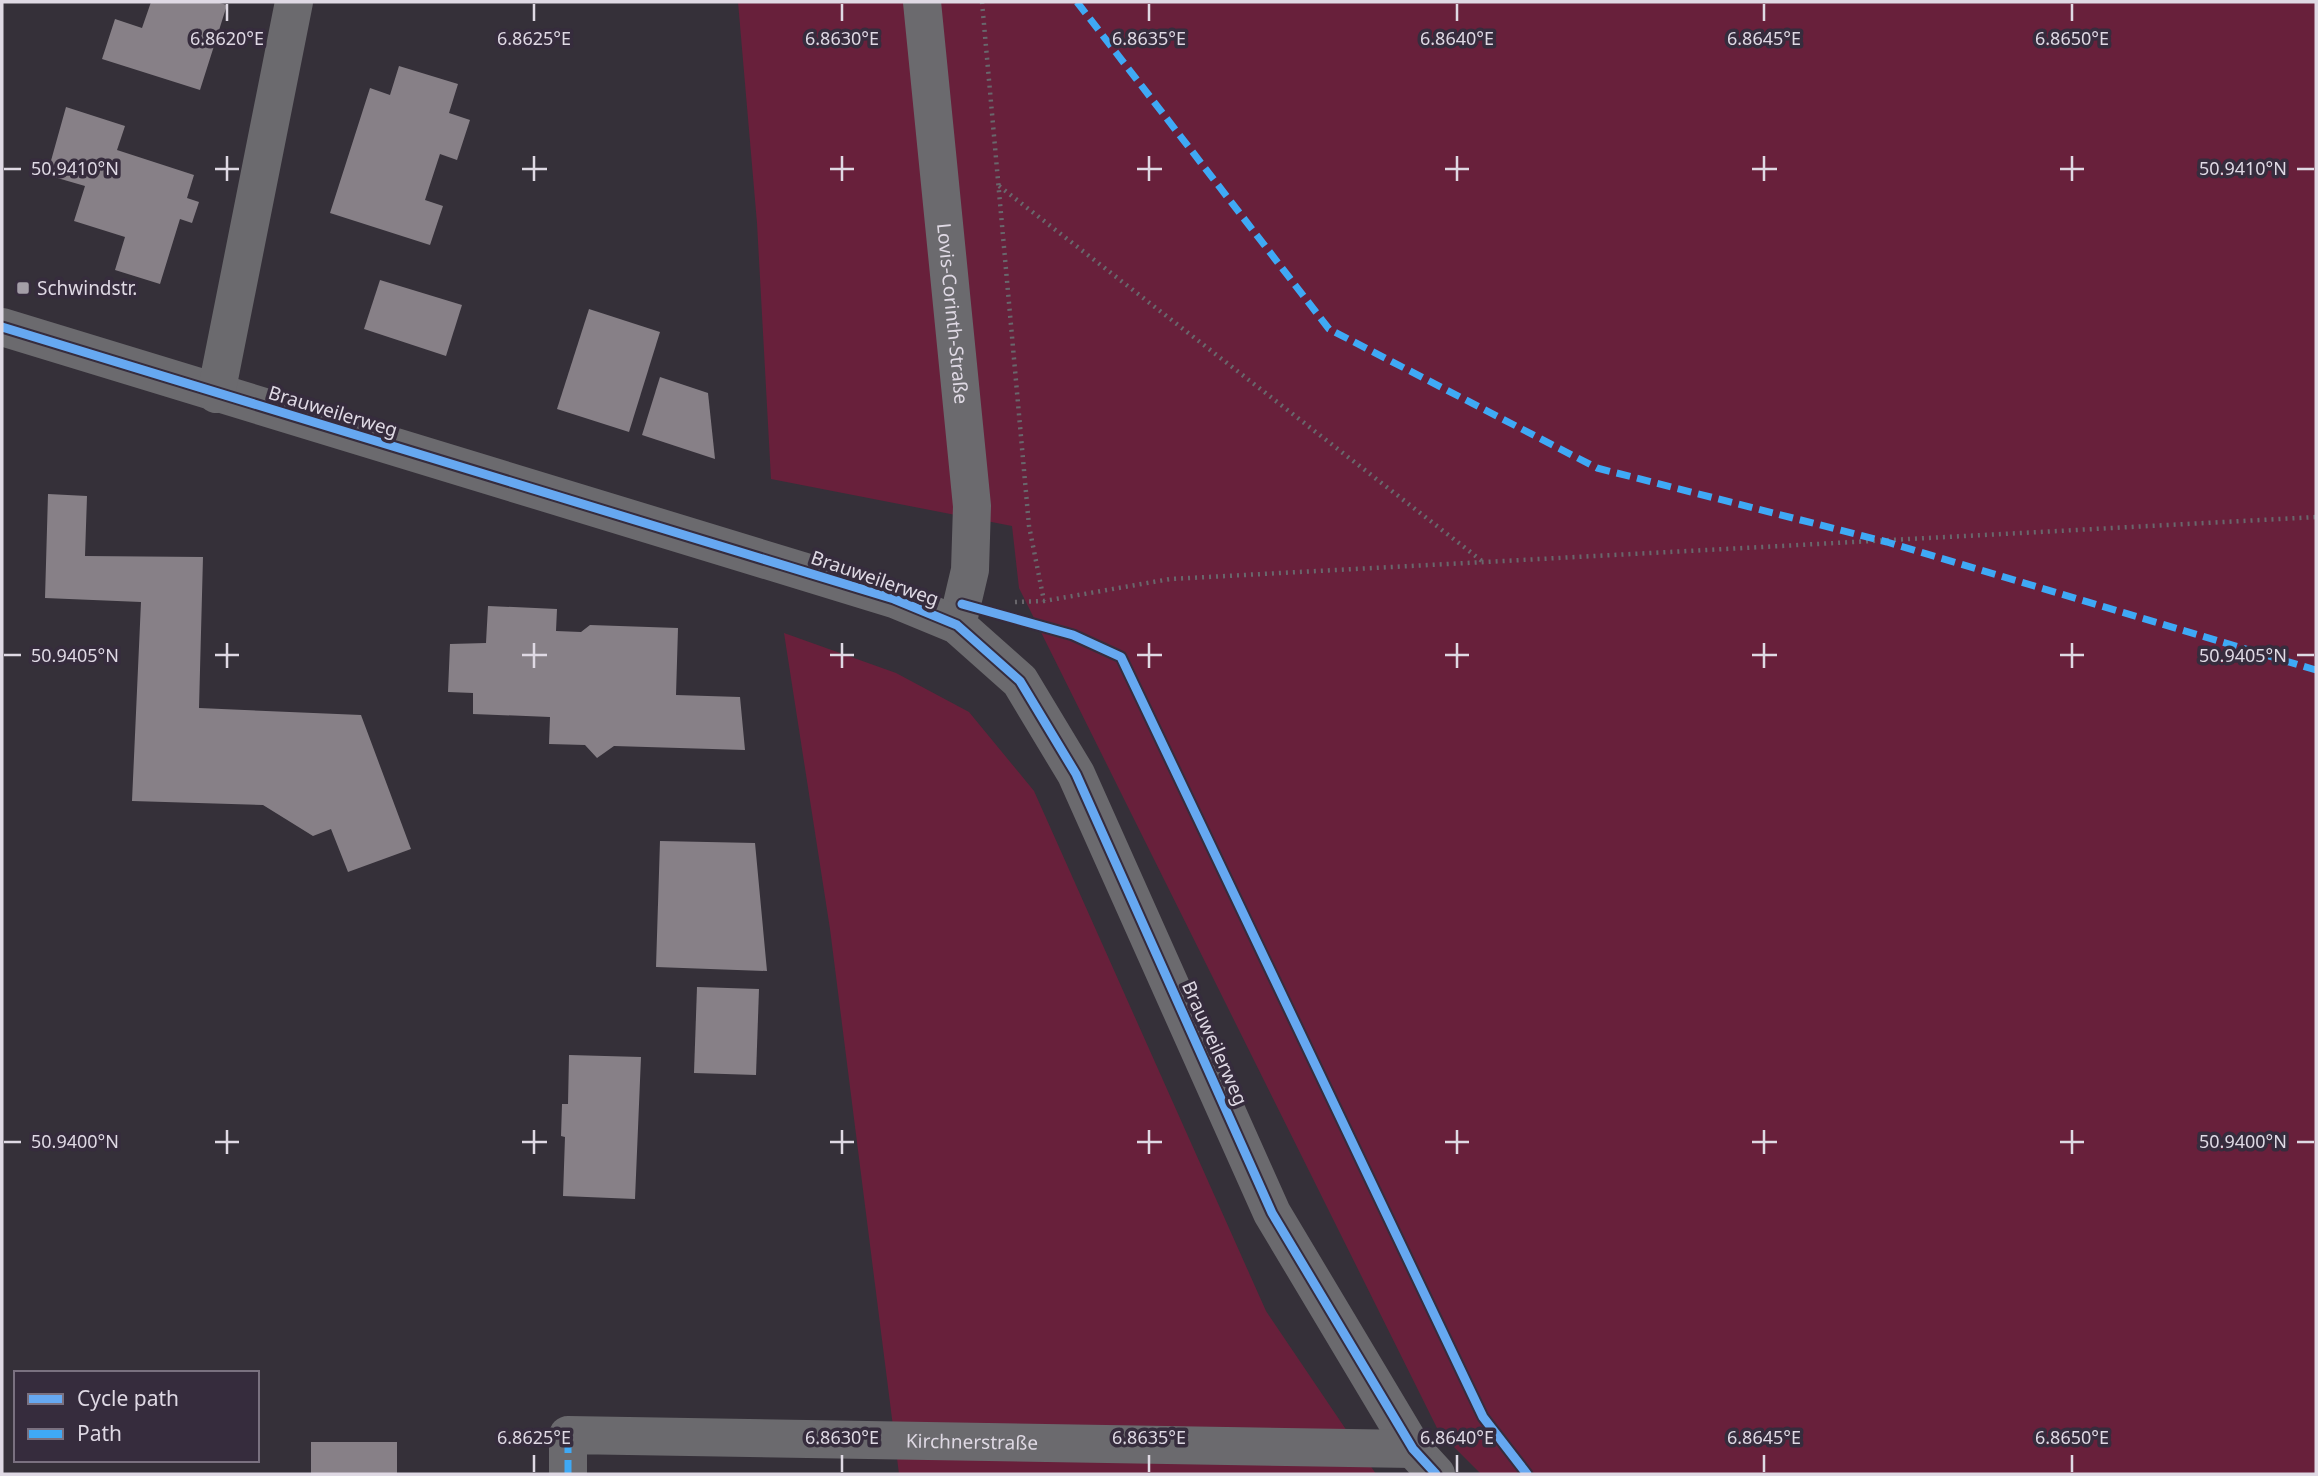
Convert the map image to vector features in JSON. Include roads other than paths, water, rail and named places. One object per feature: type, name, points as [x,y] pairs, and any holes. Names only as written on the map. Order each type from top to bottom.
[{"type":"street","points":[[216,394],[294,2]]},
{"type":"street","name":"Lovis-Corinth-Straße","points":[[922,2],[972,506],[970,570],[959,615]]},
{"type":"street","name":"Brauweilerweg","points":[[2,327],[894,599],[959,615],[1020,681],[1076,774],[1272,1213],[1425,1462]]},
{"type":"street","name":"Kirchnerstraße","points":[[568,1474],[568,1435],[1425,1462]]},
{"type":"place","name":"Schwindstr.","points":[[23,288]]}]
